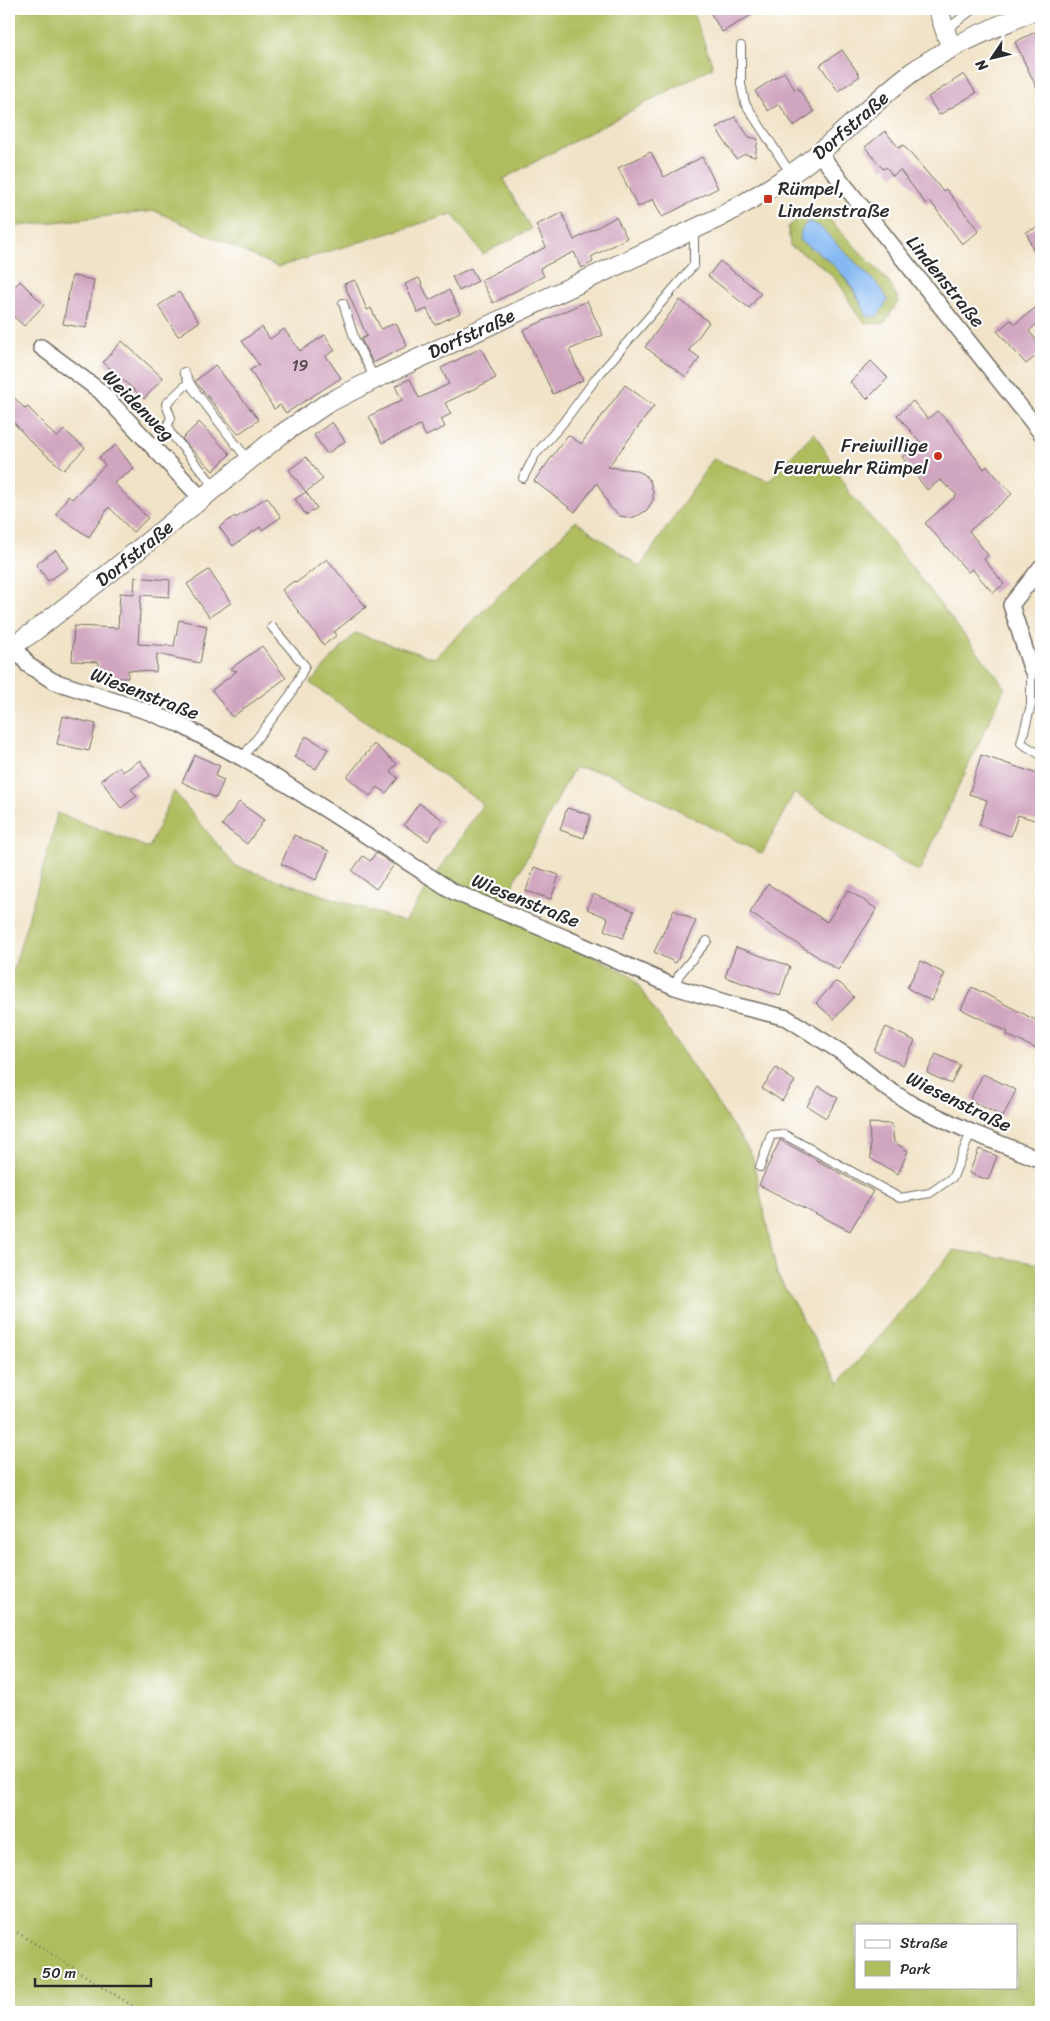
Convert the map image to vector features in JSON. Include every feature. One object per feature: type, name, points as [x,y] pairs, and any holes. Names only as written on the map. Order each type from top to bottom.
[{"type":"street","points":[[938,9],[948,40]]},
{"type":"street","name":"Dorfstraße","points":[[11,647],[100,581],[307,416],[375,379],[694,230],[756,197],[819,153],[948,40],[1037,9]]},
{"type":"street","name":"Lindenstraße","points":[[819,153],[1041,433]]},
{"type":"street","name":"Weidenweg","points":[[41,347],[100,391],[209,493]]},
{"type":"street","points":[[1030,668],[1011,605],[1041,566]]},
{"type":"street","name":"Wiesenstraße","points":[[11,647],[28,665],[53,681],[149,712],[181,726],[242,758],[283,782],[454,892],[566,938],[675,987],[734,1006],[787,1018],[844,1054],[885,1087],[913,1105],[971,1132],[1041,1160]]},
{"type":"lane","points":[[948,40],[973,9]]},
{"type":"lane","points":[[742,46],[741,84],[745,103],[790,174]]},
{"type":"lane","points":[[523,478],[535,454],[562,424],[597,377],[694,265],[694,230]]},
{"type":"lane","points":[[343,303],[355,340],[375,379]]},
{"type":"lane","points":[[184,372],[189,382],[250,461]]},
{"type":"lane","points":[[189,382],[166,404],[171,418],[168,424],[169,431],[209,493]]},
{"type":"lane","points":[[242,758],[291,694],[305,666],[272,627]]},
{"type":"lane","points":[[1030,668],[1031,705],[1021,743],[1041,755]]},
{"type":"lane","points":[[675,987],[679,975],[707,941]]},
{"type":"lane","points":[[760,1167],[771,1135],[783,1134],[900,1198],[930,1193],[953,1177],[971,1132]]},
{"type":"path","points":[[9,1927],[142,2012]]},
{"type":"green space","points":[[9,9],[692,9],[713,67],[503,179],[531,229],[483,254],[452,214],[278,267],[155,211],[9,227]]},
{"type":"green space","points":[[805,212],[826,216],[888,281],[899,300],[884,324],[865,323],[856,313],[842,289],[829,272],[790,246],[788,227]],"holes":[[[808,221],[819,226],[880,287],[866,317],[855,293],[841,273],[823,256],[800,241]]]},
{"type":"green space","points":[[814,432],[850,494],[883,531],[1005,687],[919,872],[794,793],[762,854],[608,773],[574,768],[499,911],[631,975],[752,1155],[777,1274],[839,1383],[954,1250],[1041,1264],[1041,2012],[9,2012],[9,985],[53,833],[57,813],[149,848],[174,791],[235,866],[405,922],[483,804],[310,683],[355,633],[434,658],[576,521],[640,567],[713,459],[769,481]]},
{"type":"water","points":[[808,221],[819,226],[880,287],[888,300],[878,316],[867,317],[855,293],[841,273],[823,256],[800,241],[801,231]]},
{"type":"building","points":[[708,9],[762,9],[722,32]]},
{"type":"building","points":[[1041,29],[1041,97],[1015,42]]},
{"type":"building","points":[[842,50],[860,76],[838,91],[820,65]]},
{"type":"building","points":[[784,72],[795,90],[798,88],[814,112],[794,126],[779,104],[768,111],[755,91]]},
{"type":"building","points":[[964,74],[976,93],[939,115],[928,97]]},
{"type":"building","points":[[735,117],[749,137],[758,139],[755,157],[745,154],[736,159],[716,128]]},
{"type":"building","points":[[885,131],[899,148],[903,145],[943,191],[946,189],[979,231],[962,244],[930,201],[926,204],[900,170],[893,176],[886,167],[883,169],[865,147]]},
{"type":"building","points":[[651,152],[664,177],[702,157],[718,188],[662,217],[653,199],[638,207],[618,168]]},
{"type":"building","points":[[562,213],[574,240],[616,217],[627,238],[591,257],[593,262],[582,268],[574,252],[540,268],[544,276],[493,303],[481,280],[546,247],[536,225]]},
{"type":"building","points":[[1041,226],[1041,268],[1026,232]]},
{"type":"building","points":[[720,261],[761,293],[749,308],[708,276]]},
{"type":"building","points":[[471,268],[478,281],[459,291],[452,277]]},
{"type":"building","points":[[72,276],[94,280],[86,328],[63,324]]},
{"type":"building","points":[[419,278],[429,300],[449,290],[460,313],[435,325],[427,309],[418,313],[405,284]]},
{"type":"building","points":[[355,280],[367,310],[371,308],[381,329],[396,323],[407,346],[373,363],[361,339],[367,336],[344,284]]},
{"type":"building","points":[[20,281],[44,305],[24,326],[9,312],[9,293]]},
{"type":"building","points":[[179,292],[199,322],[178,336],[158,306]]},
{"type":"building","points":[[680,300],[709,322],[689,350],[700,358],[686,377],[645,347]]},
{"type":"building","points":[[587,301],[603,335],[569,350],[583,380],[553,394],[523,330]]},
{"type":"building","points":[[1035,308],[1041,316],[1041,320],[1029,331],[1041,346],[1041,352],[1026,364],[997,331],[1011,320],[1015,324]]},
{"type":"building","points":[[262,327],[270,339],[284,329],[300,351],[325,335],[335,350],[326,356],[341,378],[286,413],[280,405],[274,409],[250,370],[259,365],[242,341]]},
{"type":"building","points":[[122,341],[163,378],[144,399],[103,362]]},
{"type":"building","points":[[481,348],[496,378],[445,403],[451,414],[441,419],[445,427],[426,436],[420,425],[382,443],[369,416],[402,400],[395,386],[410,379],[419,398],[449,384],[441,368]]},
{"type":"building","points":[[871,361],[888,378],[867,399],[850,382]]},
{"type":"building","points":[[215,365],[259,420],[238,434],[195,381]]},
{"type":"building","points":[[625,385],[654,406],[608,467],[635,470],[644,474],[650,481],[653,500],[647,510],[639,515],[631,518],[620,516],[610,507],[597,483],[575,512],[534,481],[568,435],[581,444]]},
{"type":"building","points":[[9,392],[25,409],[28,407],[57,438],[64,430],[85,448],[64,470],[31,442],[9,417]]},
{"type":"building","points":[[913,401],[928,419],[937,411],[949,422],[984,469],[987,466],[1012,494],[969,531],[988,555],[984,559],[1004,584],[993,593],[972,569],[968,572],[925,523],[957,495],[940,480],[927,490],[902,457],[921,443],[897,415]]},
{"type":"building","points":[[199,422],[230,454],[213,471],[182,439]]},
{"type":"building","points":[[332,422],[345,441],[327,454],[314,435]]},
{"type":"building","points":[[116,445],[134,469],[114,483],[148,518],[133,532],[109,507],[89,537],[56,514],[68,496],[72,499],[105,465],[99,457]]},
{"type":"building","points":[[306,457],[323,479],[306,492],[289,470]]},
{"type":"building","points":[[306,492],[317,508],[306,515],[295,499]]},
{"type":"building","points":[[267,497],[281,517],[262,530],[260,527],[233,546],[219,527]]},
{"type":"building","points":[[56,550],[68,568],[48,581],[36,564]]},
{"type":"building","points":[[327,559],[366,607],[334,632],[337,635],[324,645],[282,590],[294,581],[296,583]]},
{"type":"building","points":[[209,570],[231,603],[209,617],[187,584]]},
{"type":"building","points":[[135,577],[170,580],[169,597],[141,595],[138,644],[174,646],[179,620],[207,626],[200,663],[157,654],[156,672],[128,670],[128,678],[98,678],[99,662],[72,661],[74,626],[118,628],[120,593],[134,594]]},
{"type":"building","points":[[262,646],[286,678],[232,717],[212,690],[237,671],[230,669]]},
{"type":"building","points":[[63,716],[96,724],[89,751],[57,744]]},
{"type":"building","points":[[306,736],[328,749],[316,769],[294,757]]},
{"type":"building","points":[[374,744],[397,764],[390,771],[398,778],[386,793],[378,787],[370,796],[347,777]]},
{"type":"building","points":[[195,755],[220,766],[215,776],[224,780],[216,798],[182,782]]},
{"type":"building","points":[[981,755],[1041,775],[1041,822],[1018,815],[1011,836],[979,825],[987,800],[969,794]]},
{"type":"building","points":[[140,760],[150,776],[131,789],[137,796],[121,808],[101,780],[119,767],[123,772]]},
{"type":"building","points":[[239,802],[264,820],[247,844],[222,825]]},
{"type":"building","points":[[419,803],[443,820],[428,841],[404,825]]},
{"type":"building","points":[[567,808],[591,815],[584,838],[560,830]]},
{"type":"building","points":[[294,835],[329,851],[316,880],[281,864]]},
{"type":"building","points":[[376,853],[394,865],[376,889],[352,871],[363,856],[370,861]]},
{"type":"building","points":[[534,867],[559,875],[551,899],[526,891]]},
{"type":"building","points":[[768,884],[827,922],[848,890],[877,909],[838,970],[750,913]]},
{"type":"building","points":[[593,894],[634,911],[623,938],[604,930],[608,918],[587,909]]},
{"type":"building","points":[[674,910],[696,921],[676,963],[654,952]]},
{"type":"building","points":[[736,947],[790,966],[780,996],[725,977]]},
{"type":"building","points":[[921,961],[945,974],[931,1001],[907,988]]},
{"type":"building","points":[[835,982],[841,984],[854,997],[834,1019],[816,1003]]},
{"type":"building","points":[[972,987],[1041,1023],[1041,1051],[1007,1035],[1008,1032],[961,1009]]},
{"type":"building","points":[[886,1027],[915,1041],[903,1065],[874,1051]]},
{"type":"building","points":[[936,1054],[960,1065],[951,1084],[927,1073]]},
{"type":"building","points":[[776,1068],[795,1081],[782,1101],[762,1088]]},
{"type":"building","points":[[983,1074],[1016,1090],[1003,1117],[970,1100]]},
{"type":"building","points":[[819,1086],[838,1098],[826,1118],[807,1106]]},
{"type":"building","points":[[869,1123],[892,1124],[894,1142],[908,1151],[898,1174],[871,1159]]},
{"type":"building","points":[[780,1140],[873,1191],[850,1231],[759,1185]]},
{"type":"building","points":[[979,1149],[997,1156],[988,1180],[969,1173]]},
{"type":"place","name":"Rümpel, Lindenstraße","points":[[768,199]]},
{"type":"place","name":"Freiwillige Feuerwehr Rümpel","points":[[938,456]]}]
